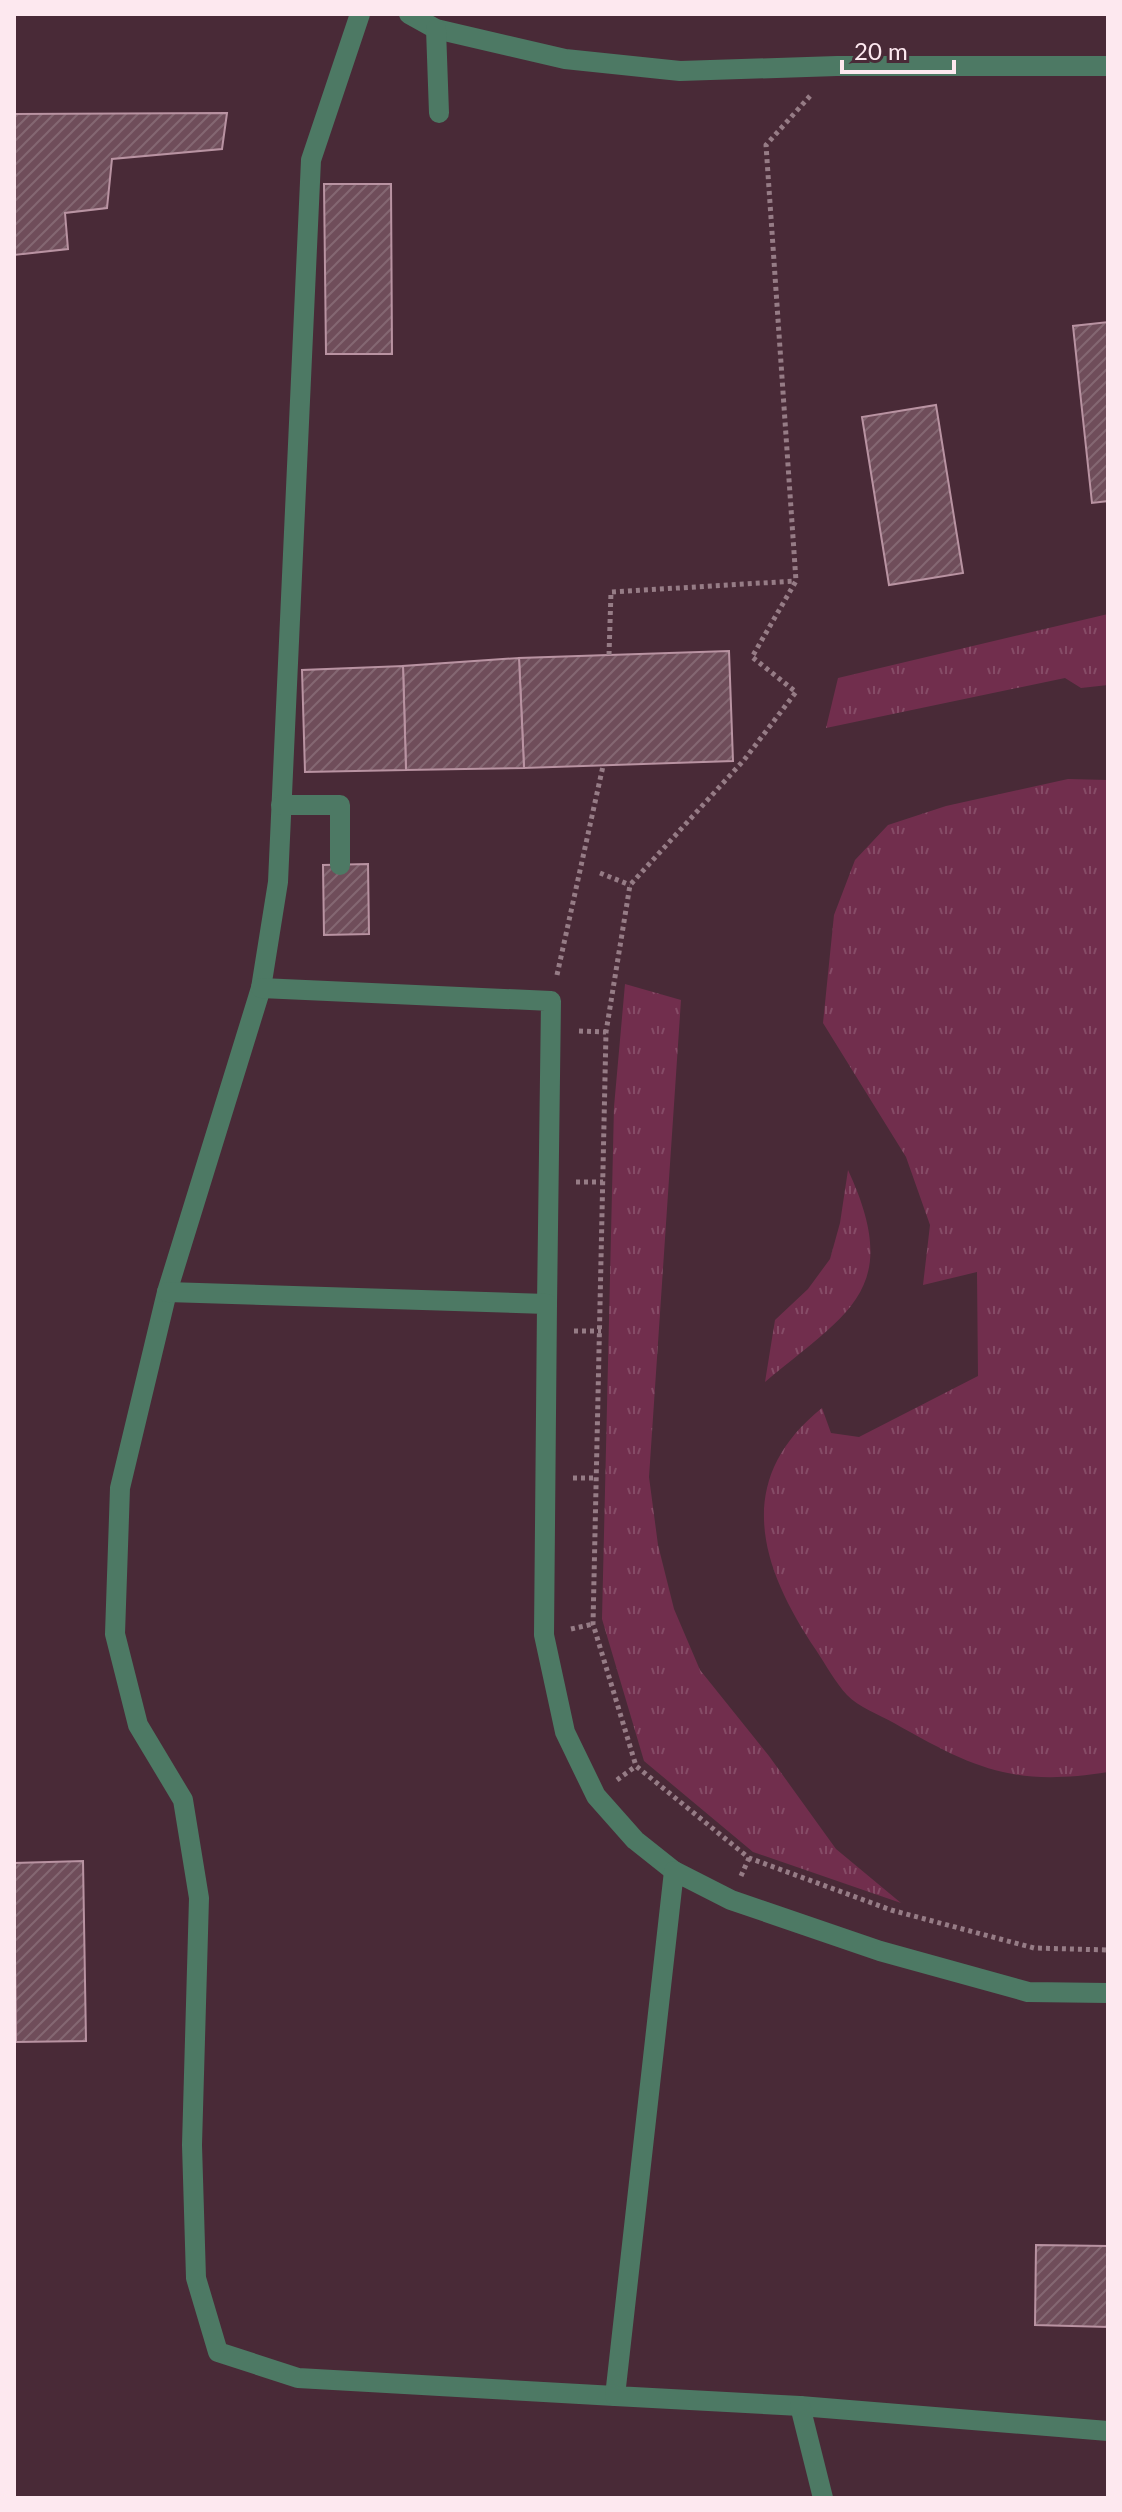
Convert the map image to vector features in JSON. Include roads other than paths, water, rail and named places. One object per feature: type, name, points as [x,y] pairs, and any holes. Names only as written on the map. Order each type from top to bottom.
[{"type":"lane","points":[[360,14],[311,160],[278,882],[261,988],[167,1292],[120,1488],[115,1634],[138,1725],[183,1800],[199,1898],[192,2145],[196,2278],[218,2352],[298,2378],[800,2406],[1108,2431]]},
{"type":"lane","points":[[409,14],[436,29],[565,59],[680,71],[837,66],[1108,66]]},
{"type":"lane","points":[[436,29],[439,113]]},
{"type":"lane","points":[[281,805],[340,805],[340,865]]},
{"type":"lane","points":[[261,988],[551,1001],[544,1635],[565,1732],[596,1796],[635,1840],[674,1871],[731,1900],[880,1951],[1028,1992],[1108,1993]]},
{"type":"lane","points":[[167,1292],[547,1304]]},
{"type":"lane","points":[[615,2396],[674,1871]]},
{"type":"lane","points":[[800,2406],[823,2498]]}]
